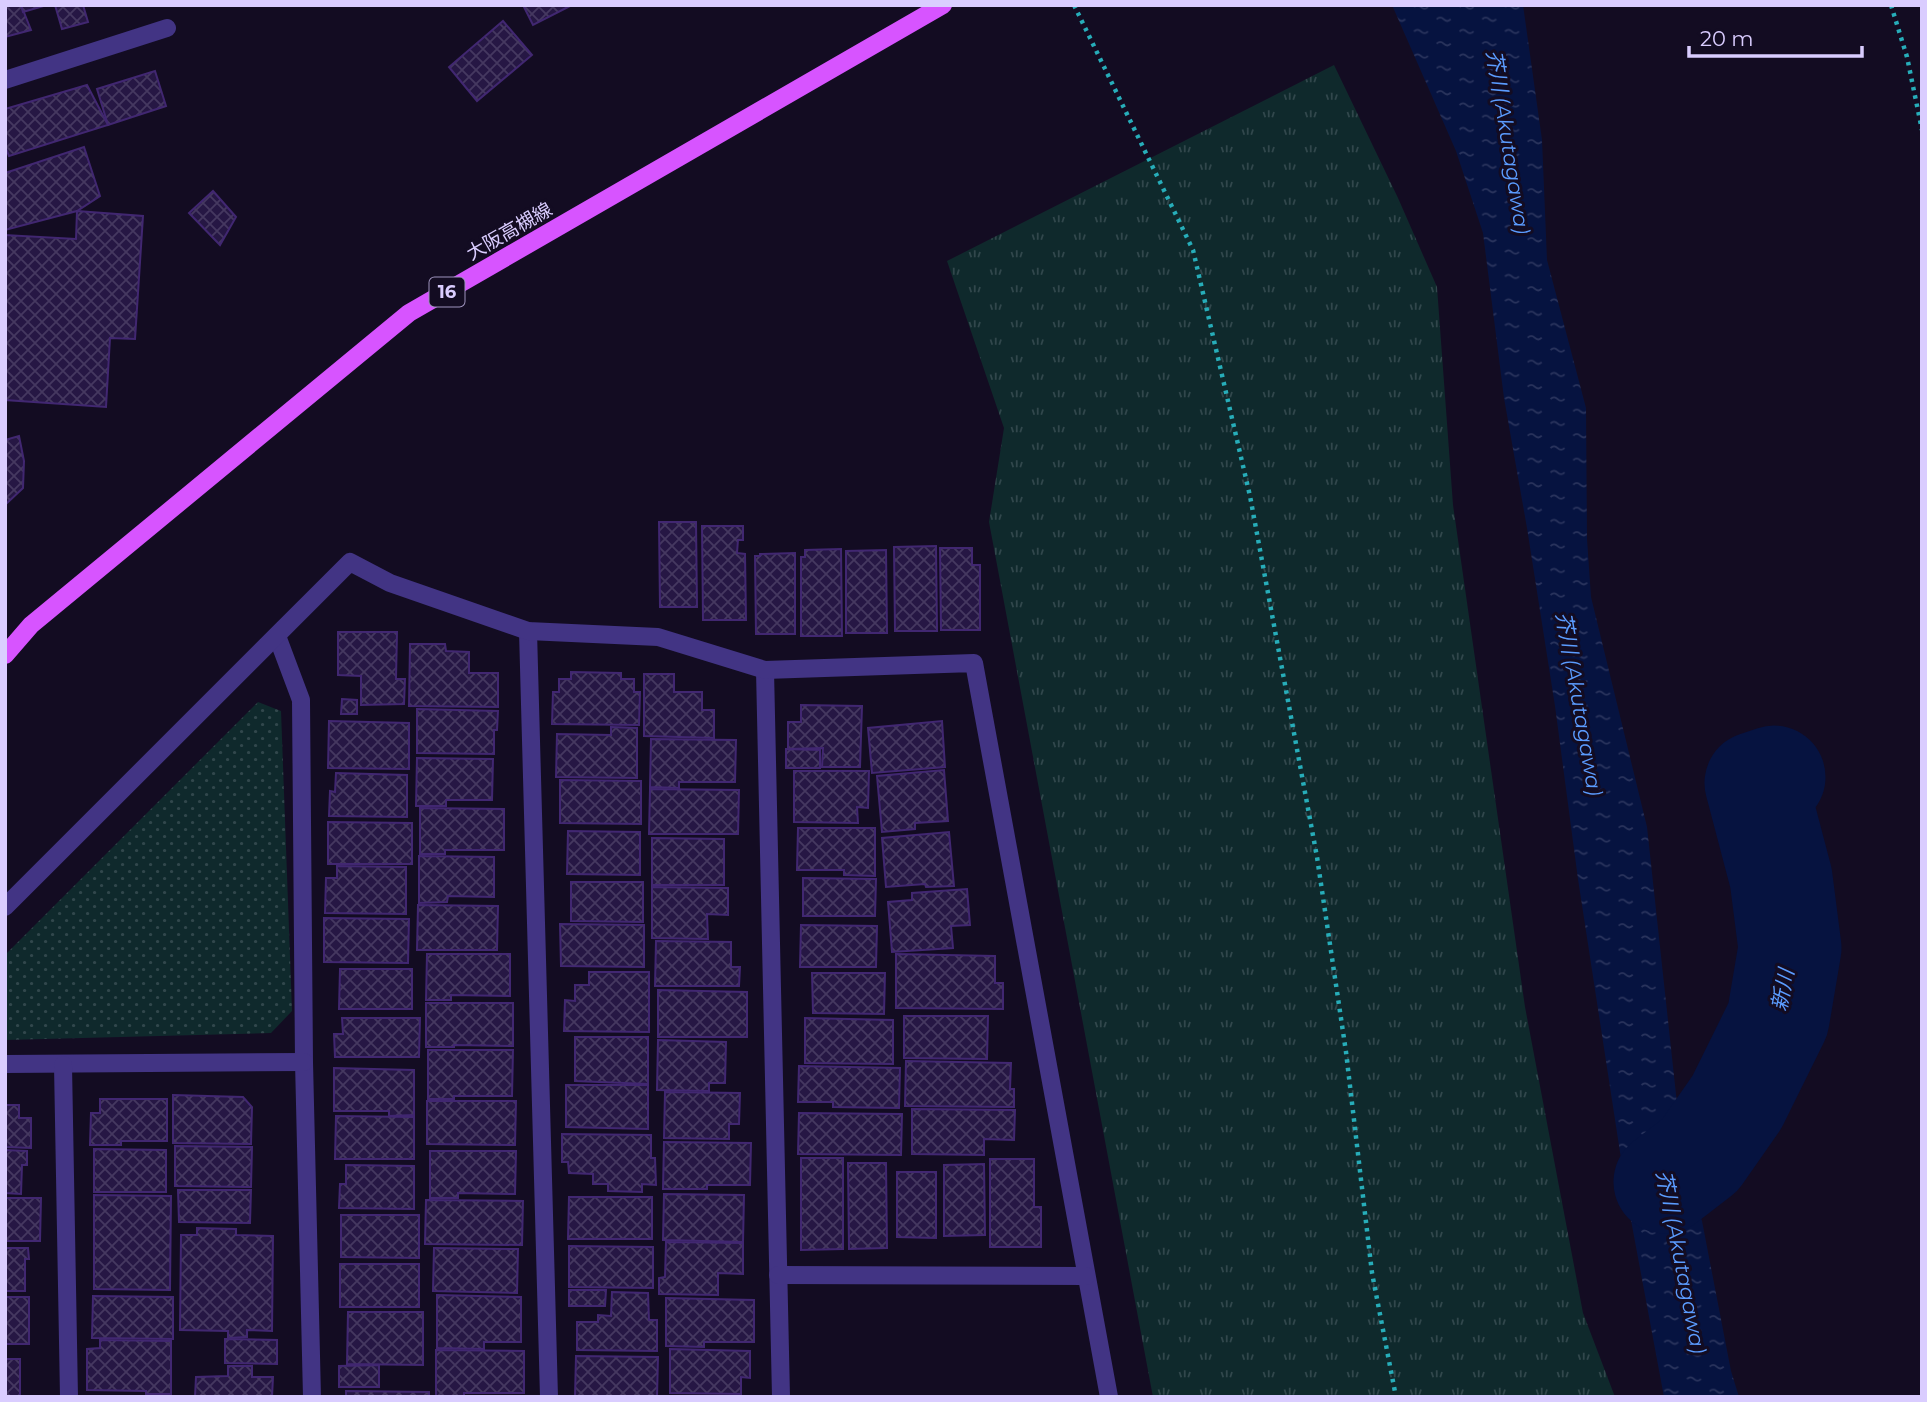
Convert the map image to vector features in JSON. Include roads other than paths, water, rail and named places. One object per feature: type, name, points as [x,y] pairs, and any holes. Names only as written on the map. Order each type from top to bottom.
[{"type":"main road","name":"大阪高槻線","points":[[5,655],[31,625],[409,313],[943,5]]},
{"type":"street","points":[[5,80],[167,28]]},
{"type":"street","points":[[5,907],[350,562],[390,583],[527,631],[658,637],[765,670],[974,663],[1109,1397]]},
{"type":"street","points":[[527,631],[549,1397]]},
{"type":"street","points":[[277,636],[301,700],[304,1062],[312,1397]]},
{"type":"street","points":[[765,670],[781,1397]]},
{"type":"street","points":[[5,1064],[304,1062]]},
{"type":"street","points":[[63,1065],[69,1397]]},
{"type":"street","points":[[778,1275],[1086,1276]]},
{"type":"water","name":"芥川 (Akutagawa)","points":[[1392,5],[1523,5],[1542,140],[1547,260],[1586,408],[1587,539],[1591,597],[1647,827],[1684,1168],[1702,1221],[1731,1371],[1739,1397],[1664,1397],[1628,1204],[1578,879],[1555,706],[1504,398],[1483,233],[1456,151]]},
{"type":"waterway","name":"新川","points":[[1665,1182],[1700,1155],[1737,1102],[1778,1019],[1790,948],[1781,878],[1756,783],[1774,777]]}]
